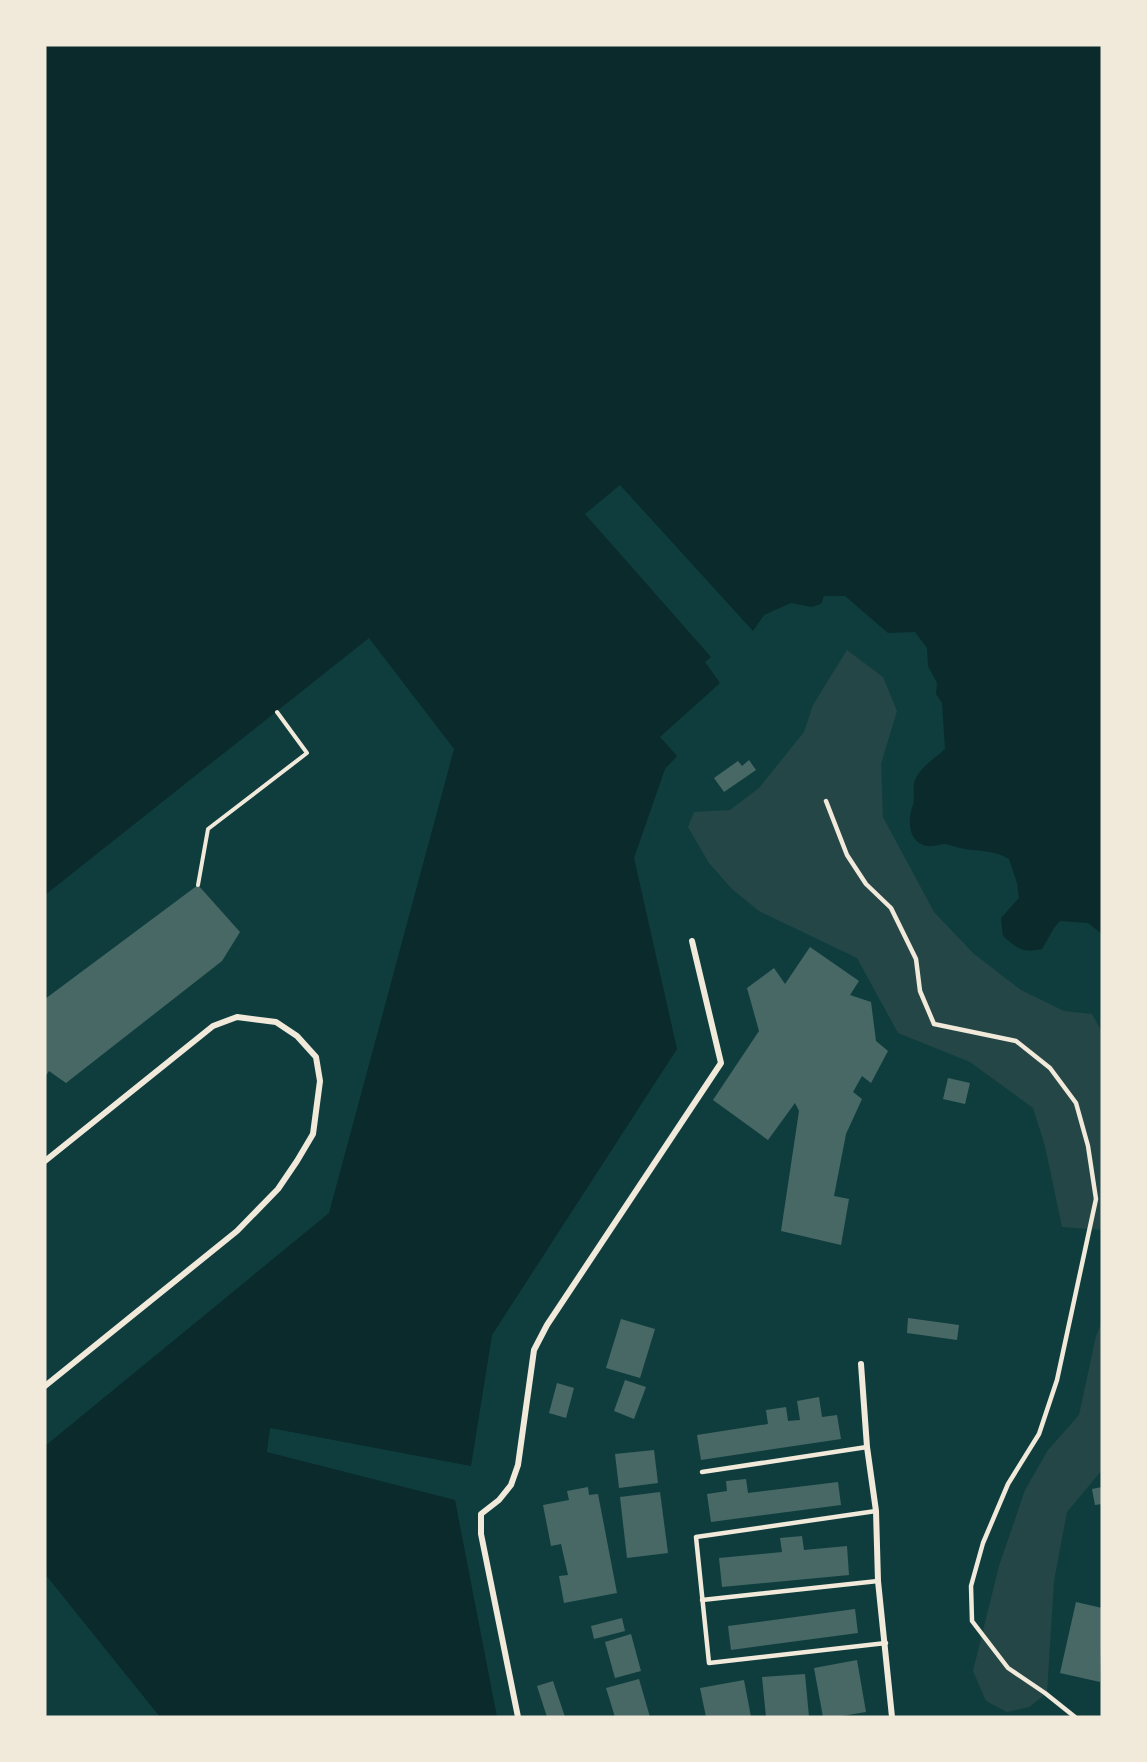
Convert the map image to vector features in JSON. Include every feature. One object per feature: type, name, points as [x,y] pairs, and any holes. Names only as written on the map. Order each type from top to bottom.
[{"type":"street","points":[[518,1717],[481,1534],[481,1514],[499,1500],[511,1485],[518,1465],[534,1350],[547,1325],[722,1063],[692,941]]},
{"type":"street","points":[[45,1161],[213,1026],[237,1017],[276,1022],[297,1036],[316,1057],[320,1081],[313,1134],[278,1189],[237,1231],[45,1386]]},
{"type":"street","points":[[861,1364],[867,1447],[876,1510],[879,1581],[892,1717]]},
{"type":"lane","points":[[826,801],[847,855],[866,884],[891,908],[916,959],[920,991],[934,1024],[1016,1041],[1050,1068],[1076,1103],[1088,1146],[1096,1199],[1057,1380],[1039,1434],[1008,1484],[983,1544],[971,1586],[972,1621],[1008,1668],[1075,1717]]},
{"type":"lane","points":[[702,1472],[867,1447]]},
{"type":"lane","points":[[876,1510],[696,1537],[709,1663],[886,1643]]},
{"type":"lane","points":[[702,1600],[879,1581]]},
{"type":"path","points":[[198,885],[208,829],[308,753],[277,712]]},
{"type":"shaded area","points":[[45,45],[1102,45],[1102,934],[1088,923],[1060,921],[1042,949],[1025,950],[1017,947],[1003,936],[1001,918],[1019,898],[1009,859],[991,852],[946,844],[928,846],[921,844],[913,836],[910,817],[914,800],[914,783],[923,768],[945,749],[942,703],[936,694],[937,683],[928,666],[927,648],[915,632],[888,633],[845,596],[824,596],[821,604],[811,607],[791,603],[764,615],[753,631],[620,485],[585,514],[711,657],[705,662],[720,683],[660,737],[677,756],[665,769],[634,858],[677,1049],[492,1335],[471,1466],[270,1428],[267,1452],[455,1500],[497,1717],[160,1717],[45,1574],[45,1446],[329,1213],[454,749],[369,638],[45,895]]},
{"type":"shaded area","points":[[847,650],[883,677],[897,711],[881,764],[883,817],[934,912],[974,954],[1021,990],[1064,1011],[1092,1014],[1102,1032],[1102,1230],[1062,1227],[1045,1146],[1033,1108],[970,1062],[898,1033],[857,958],[759,911],[732,889],[709,863],[688,827],[694,812],[730,810],[759,788],[804,732],[813,705]]},
{"type":"shaded area","points":[[1102,1322],[1102,1470],[1067,1512],[1054,1581],[1047,1693],[1029,1707],[1007,1712],[986,1701],[973,1671],[999,1566],[1025,1490],[1048,1450],[1079,1415],[1096,1336]]},
{"type":"building","points":[[749,760],[756,770],[724,792],[714,778],[738,761],[742,766]]},
{"type":"building","points":[[198,885],[240,932],[222,961],[66,1083],[49,1071],[45,1077],[45,999]]},
{"type":"building","points":[[810,947],[859,981],[850,995],[871,1002],[876,1041],[888,1051],[871,1083],[862,1076],[853,1092],[862,1099],[846,1134],[834,1196],[849,1199],[841,1245],[781,1231],[799,1111],[795,1103],[768,1140],[713,1100],[759,1031],[747,988],[774,968],[785,984]]},
{"type":"building","points":[[948,1078],[970,1083],[965,1104],[943,1099]]},
{"type":"building","points":[[908,1318],[959,1325],[957,1340],[907,1333]]},
{"type":"building","points":[[621,1319],[655,1329],[640,1378],[606,1368]]},
{"type":"building","points":[[625,1380],[646,1387],[634,1419],[614,1411]]},
{"type":"building","points":[[557,1383],[574,1388],[566,1418],[549,1413]]},
{"type":"building","points":[[819,1397],[822,1417],[837,1415],[841,1439],[701,1460],[697,1435],[768,1424],[766,1410],[786,1407],[788,1421],[800,1420],[797,1401]]},
{"type":"building","points":[[654,1450],[658,1483],[619,1488],[615,1454]]},
{"type":"building","points":[[746,1479],[748,1493],[838,1482],[841,1505],[711,1522],[707,1494],[727,1491],[726,1481]]},
{"type":"building","points":[[588,1487],[589,1495],[598,1494],[617,1593],[564,1603],[559,1576],[568,1575],[561,1544],[551,1546],[543,1505],[569,1500],[567,1491]]},
{"type":"building","points":[[1102,1487],[1102,1504],[1095,1505],[1092,1489]]},
{"type":"building","points":[[660,1492],[668,1553],[627,1558],[620,1497]]},
{"type":"building","points":[[802,1536],[804,1550],[847,1546],[849,1575],[722,1587],[719,1558],[782,1552],[780,1538]]},
{"type":"building","points":[[1076,1602],[1102,1608],[1100,1682],[1060,1673]]},
{"type":"building","points":[[855,1609],[858,1633],[731,1650],[728,1626]]},
{"type":"building","points":[[622,1618],[625,1631],[594,1639],[591,1626]]},
{"type":"building","points":[[631,1634],[641,1671],[615,1678],[605,1642]]},
{"type":"building","points":[[857,1660],[866,1712],[823,1717],[814,1668]]},
{"type":"building","points":[[805,1674],[809,1717],[766,1717],[762,1677]]},
{"type":"building","points":[[639,1679],[650,1717],[615,1717],[606,1688]]},
{"type":"building","points":[[744,1680],[751,1717],[706,1717],[700,1688]]},
{"type":"building","points":[[553,1681],[565,1717],[547,1717],[537,1686]]}]
